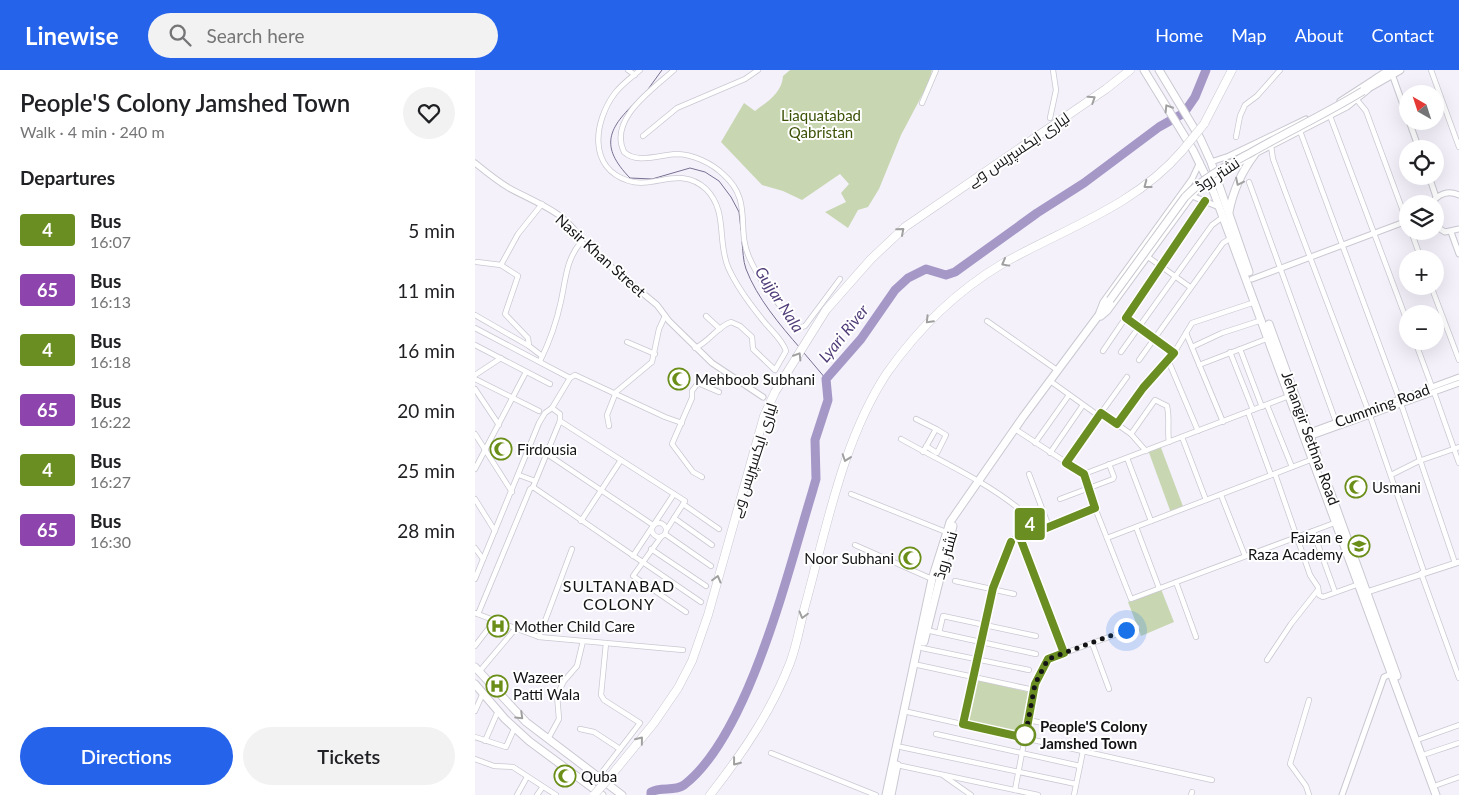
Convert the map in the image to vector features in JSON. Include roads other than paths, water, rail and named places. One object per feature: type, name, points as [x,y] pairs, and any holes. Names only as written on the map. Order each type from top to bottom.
[{"type":"highway","name":"لیاری ایکسپریس وے","points":[[594,795],[654,723],[678,688],[692,661],[707,621],[764,416],[775,392],[826,310],[871,259],[905,228],[1107,89],[1130,70]]},
{"type":"highway","points":[[710,795],[743,753],[766,715],[790,662],[847,454],[869,403],[899,356],[943,306],[978,280],[1016,256],[1108,209],[1155,178],[1178,156],[1204,124],[1231,70]]},
{"type":"main road","name":"Jehangir Sethna Road","points":[[1144,70],[1191,146],[1200,162],[1219,207],[1226,215],[1441,795]]},
{"type":"main road","name":"Jehangir Sethna Road","points":[[1159,70],[1200,138],[1211,162],[1231,238],[1290,396],[1307,435],[1391,674],[1436,795]]},
{"type":"main road","points":[[1363,91],[1378,72],[1400,70]]},
{"type":"main road","points":[[1363,91],[1391,72]]},
{"type":"main road","name":"نشتر روڈ","points":[[891,795],[918,665],[952,527],[980,482],[1185,197],[1200,183],[1273,140],[1330,111],[1363,91]]},
{"type":"main road","points":[[1226,215],[1232,195],[1248,163],[1255,154]]},
{"type":"main road","name":"نشتر روڈ","points":[[886,795],[932,579],[946,532],[1057,370],[1101,316]]},
{"type":"main road","points":[[477,670],[515,712],[548,739],[601,774],[623,795]]},
{"type":"main road","points":[[475,684],[515,729],[602,795]]},
{"type":"street","points":[[628,70],[635,75]]},
{"type":"street","points":[[641,70],[615,93],[602,117],[598,132],[602,159],[616,174],[630,182],[679,178],[692,180],[706,189],[719,208],[728,266],[748,300],[785,348],[786,353],[775,370],[753,349],[752,337],[740,326],[731,322],[720,329],[706,344],[695,348]]},
{"type":"street","points":[[674,70],[633,109],[626,119],[621,140],[624,152],[635,158],[676,154],[689,156],[713,166],[725,175],[736,190],[741,203],[748,255],[773,297],[799,328],[805,326],[840,279]]},
{"type":"street","points":[[643,136],[677,108],[697,101],[711,92],[720,91],[758,70]]},
{"type":"street","points":[[922,103],[936,70]]},
{"type":"street","points":[[1050,118],[1056,90],[1053,70]]},
{"type":"street","points":[[1236,138],[1240,116],[1245,105],[1257,96],[1280,70]]},
{"type":"street","points":[[1431,70],[1459,147]]},
{"type":"street","name":"نشتر روڈ","points":[[1211,162],[1229,156],[1330,107],[1378,72]]},
{"type":"street","points":[[1391,72],[1399,94]]},
{"type":"street","name":"نشتر روڈ","points":[[1216,177],[1255,154],[1330,116],[1357,100],[1373,84]]},
{"type":"street","points":[[1357,100],[1366,112],[1399,201]]},
{"type":"street","points":[[1330,116],[1401,305]]},
{"type":"street","points":[[1300,131],[1400,401],[1419,461],[1457,563],[1367,592]]},
{"type":"street","points":[[1271,146],[1286,194],[1391,475],[1459,678]]},
{"type":"street","points":[[1229,156],[1235,167]]},
{"type":"street","name":"نشتر روڈ","points":[[1101,316],[1103,302],[1192,178],[1200,162]]},
{"type":"street","name":"Nasir Khan Street","points":[[475,163],[491,177],[542,204],[577,231],[581,242],[657,305],[695,348],[712,363],[763,397]]},
{"type":"street","name":"نشتر روڈ","points":[[1101,316],[1148,258],[1192,196],[1208,180]]},
{"type":"street","points":[[1249,182],[1336,422]]},
{"type":"street","points":[[1441,195],[1449,192],[1459,195]]},
{"type":"street","name":"نشتر روڈ","points":[[1192,196],[1219,207]]},
{"type":"street","points":[[1103,351],[1162,268],[1205,201]]},
{"type":"street","points":[[501,265],[517,234],[542,204]]},
{"type":"street","points":[[1121,352],[1212,225],[1226,215]]},
{"type":"street","points":[[1251,279],[1399,225]]},
{"type":"street","points":[[1444,231],[1451,232],[1459,229]]},
{"type":"street","points":[[1451,232],[1459,254]]},
{"type":"street","points":[[1139,360],[1223,243],[1231,238]]},
{"type":"street","points":[[541,358],[561,302],[567,264],[581,242]]},
{"type":"street","points":[[1148,258],[1190,287]]},
{"type":"street","points":[[477,262],[501,265],[518,276],[505,314],[528,338],[529,346]]},
{"type":"street","points":[[1434,295],[1459,360]]},
{"type":"street","points":[[1117,424],[1143,388],[1174,353],[1192,323],[1255,302]]},
{"type":"street","points":[[475,315],[529,346],[541,358],[569,378]]},
{"type":"street","points":[[609,426],[607,415],[616,392],[626,382],[646,369],[655,354],[659,329],[665,316]]},
{"type":"street","points":[[706,316],[720,329]]},
{"type":"street","points":[[1126,318],[1174,353]]},
{"type":"street","points":[[1192,347],[1222,333],[1262,320]]},
{"type":"street","points":[[987,321],[1057,370]]},
{"type":"street","points":[[475,328],[541,358]]},
{"type":"street","points":[[1186,333],[1223,422]]},
{"type":"street","points":[[1199,364],[1269,338]]},
{"type":"street","points":[[627,342],[655,354]]},
{"type":"street","points":[[475,345],[549,384]]},
{"type":"street","points":[[1240,349],[1292,467]]},
{"type":"street","points":[[1418,350],[1457,448],[1459,464]]},
{"type":"street","points":[[1230,352],[1273,475],[1311,575],[1318,587],[1317,591],[1320,597],[1359,584]]},
{"type":"street","points":[[475,375],[501,358]]},
{"type":"street","points":[[1168,360],[1198,431]]},
{"type":"street","points":[[475,469],[526,372]]},
{"type":"street","points":[[475,579],[476,571],[512,492],[539,423],[545,413],[552,408],[569,378],[575,375],[585,378],[665,418],[682,423]]},
{"type":"street","points":[[1066,463],[1127,377]]},
{"type":"street","name":"Cumming Road","points":[[1307,435],[1433,389],[1459,377]]},
{"type":"street","points":[[475,378],[539,411]]},
{"type":"street","points":[[702,477],[693,472],[671,444],[682,423],[692,398],[692,391],[697,383],[719,392]]},
{"type":"street","points":[[1053,383],[1083,405],[1131,434],[1146,451]]},
{"type":"street","name":"Cumming Road","points":[[1433,389],[1459,383]]},
{"type":"street","points":[[475,389],[499,425]]},
{"type":"street","points":[[1035,443],[1069,395]]},
{"type":"street","points":[[1084,474],[1290,396]]},
{"type":"street","points":[[1131,434],[1155,400],[1167,406],[1170,422],[1167,431],[1169,442]]},
{"type":"street","points":[[1050,453],[1083,405]]},
{"type":"street","points":[[552,408],[561,414],[560,421],[477,614],[539,637],[683,650]]},
{"type":"street","name":"Cumming Road","points":[[1307,435],[1336,422],[1369,413]]},
{"type":"street","points":[[916,419],[946,435],[937,453],[927,446]]},
{"type":"street","points":[[560,421],[685,501],[663,536],[651,549],[633,576],[686,612]]},
{"type":"street","points":[[923,452],[936,430]]},
{"type":"street","points":[[1018,431],[1084,474],[1095,508],[1131,598],[1337,522]]},
{"type":"street","points":[[475,434],[512,492]]},
{"type":"street","points":[[1183,437],[1206,500]]},
{"type":"street","points":[[901,439],[980,482],[1019,509],[1035,530],[1039,531],[1095,508]]},
{"type":"street","points":[[1391,475],[1419,461],[1457,448]]},
{"type":"street","points":[[547,454],[653,526]]},
{"type":"street","points":[[1127,458],[1151,521]]},
{"type":"street","points":[[1107,538],[1314,459]]},
{"type":"street","points":[[581,520],[621,460]]},
{"type":"street","points":[[1060,499],[1114,478],[1109,464]]},
{"type":"street","points":[[1029,474],[1049,527]]},
{"type":"street","points":[[519,475],[535,481]]},
{"type":"street","points":[[533,487],[701,602]]},
{"type":"street","points":[[633,556],[674,494]]},
{"type":"street","points":[[851,494],[946,532]]},
{"type":"street","points":[[1221,495],[1245,556]]},
{"type":"street","points":[[475,500],[495,531]]},
{"type":"street","points":[[683,504],[719,529]]},
{"type":"street","points":[[673,518],[712,545]]},
{"type":"street","points":[[963,724],[993,588],[1009,546],[1019,535],[1028,520]]},
{"type":"street","points":[[653,526],[660,522],[667,529]]},
{"type":"street","points":[[653,526],[653,533],[663,536],[711,566]]},
{"type":"street","points":[[1136,527],[1159,588]]},
{"type":"street","points":[[1313,531],[1335,592]]},
{"type":"street","points":[[1019,535],[1064,653]]},
{"type":"street","points":[[855,545],[932,579]]},
{"type":"street","points":[[475,548],[483,559]]},
{"type":"street","points":[[651,549],[706,586]]},
{"type":"street","points":[[539,637],[572,550]]},
{"type":"street","points":[[955,581],[1014,594]]},
{"type":"street","points":[[1175,582],[1196,637]]},
{"type":"street","points":[[1267,660],[1291,624],[1317,591]]},
{"type":"street","points":[[939,632],[943,616],[1036,636]]},
{"type":"street","points":[[475,646],[495,620]]},
{"type":"street","points":[[1015,790],[1035,684],[1048,659],[1137,627]]},
{"type":"street","points":[[477,670],[516,628]]},
{"type":"street","points":[[926,630],[1036,654]]},
{"type":"street","points":[[548,739],[559,718],[557,695],[564,681],[577,666],[583,641]]},
{"type":"street","points":[[601,774],[640,723],[604,700],[601,695],[606,643]]},
{"type":"street","points":[[1092,643],[1109,690]]},
{"type":"street","points":[[922,648],[1029,670]]},
{"type":"street","points":[[918,665],[1029,689],[1033,693]]},
{"type":"street","points":[[1342,795],[1384,677],[1391,674]]},
{"type":"street","points":[[475,711],[483,693]]},
{"type":"street","points":[[1309,700],[1290,764],[1306,786],[1309,795]]},
{"type":"street","points":[[485,741],[498,711]]},
{"type":"street","points":[[908,712],[1212,780]]},
{"type":"street","points":[[1028,720],[1082,731]]},
{"type":"street","points":[[1420,739],[1459,725]]},
{"type":"street","points":[[475,737],[506,747],[515,729]]},
{"type":"street","points":[[580,729],[594,732],[620,749]]},
{"type":"street","points":[[936,734],[1080,766]]},
{"type":"street","points":[[1426,754],[1459,743]]},
{"type":"street","points":[[901,747],[1076,784]]},
{"type":"street","points":[[1074,795],[1083,751]]},
{"type":"street","points":[[771,753],[876,795]]},
{"type":"street","points":[[475,759],[494,766],[513,767],[542,788],[556,795]]},
{"type":"street","points":[[897,764],[1038,795]]},
{"type":"street","points":[[941,774],[971,795]]},
{"type":"street","points":[[517,795],[527,777]]},
{"type":"street","points":[[1437,785],[1459,777]]},
{"type":"street","points":[[537,795],[542,788]]},
{"type":"waterway","name":"Gujjar Nala","points":[[646,92],[662,70]]},
{"type":"waterway","name":"Lyari River","points":[[651,795],[651,792],[655,790],[676,788],[684,785],[707,761],[728,729],[747,691],[778,606],[816,479],[815,440],[828,400],[826,379],[861,339],[895,290],[908,278],[926,269],[946,275],[955,272],[1037,213],[1084,183],[1159,127],[1184,113],[1195,97],[1206,70]]},
{"type":"waterway","name":"Gujjar Nala","points":[[638,100],[620,120],[611,138],[611,147],[620,167],[630,178],[652,179],[690,168],[705,172],[719,181],[731,197],[739,212],[741,230]]},
{"type":"waterway","name":"Gujjar Nala","points":[[742,242],[745,266],[756,290],[777,321],[800,348]]},
{"type":"waterway","name":"Gujjar Nala","points":[[804,353],[826,379]]},
{"type":"place","name":"Mehboob Subhani","points":[[679,379]]},
{"type":"place","name":"Firdousia","points":[[501,449]]},
{"type":"place","name":"Usmani","points":[[1356,487]]},
{"type":"place","name":"Faizan e Raza Academy","points":[[1359,546]]},
{"type":"place","name":"Noor Subhani","points":[[910,558]]},
{"type":"place","name":"Mother Child Care","points":[[498,626]]},
{"type":"place","name":"Wazeer Patti Wala","points":[[497,686]]},
{"type":"place","name":"People'S Colony Jamshed Town","points":[[1025,735]]},
{"type":"place","name":"Quba","points":[[565,776]]},
{"type":"district","name":"SULTANABAD COLONY","points":[[619,594]]},
{"type":"park label","name":"Liaquatabad Qabristan","points":[[821,124]]}]
